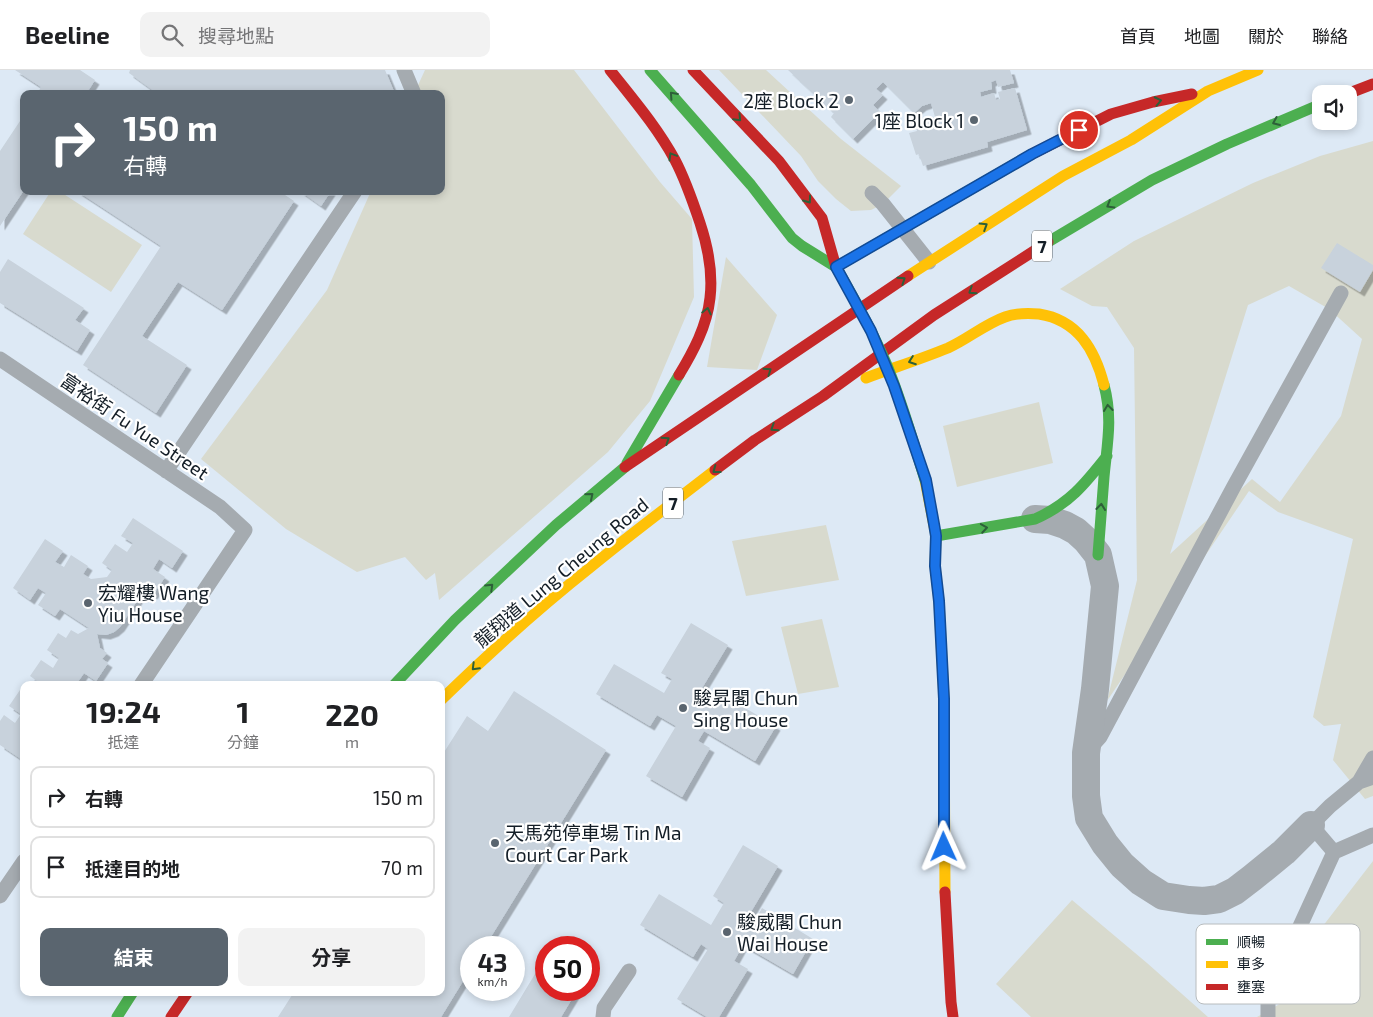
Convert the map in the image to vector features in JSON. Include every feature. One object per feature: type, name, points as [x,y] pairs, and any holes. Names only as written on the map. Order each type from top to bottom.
[{"type":"main road","points":[[610,70],[653,126],[675,160],[689,191],[707,245],[711,279],[708,312],[698,342],[625,467]]},
{"type":"main road","points":[[650,70],[751,185],[792,238],[836,267]]},
{"type":"main road","points":[[693,70],[779,161],[822,218],[836,267],[871,331],[894,386],[926,480],[936,536],[935,566],[939,601],[944,699],[945,898],[953,1017]]},
{"type":"main road","name":"龍翔道 Lung Cheung Road","points":[[398,681],[455,620],[506,571],[556,525],[625,467],[929,262],[1063,176],[1131,140],[1208,91],[1258,70]]},
{"type":"main road","points":[[1357,90],[1373,84]]},
{"type":"main road","points":[[836,267],[1032,154],[1111,114],[1153,102],[1208,91]]},
{"type":"main road","name":"龍翔道 Lung Cheung Road","points":[[445,696],[487,655],[591,566],[755,440],[823,396],[934,315],[1051,240],[1136,190],[1269,125],[1312,108]]},
{"type":"main road","points":[[823,396],[881,372],[958,344],[1007,316],[1033,313],[1071,325],[1088,344],[1094,355],[1108,402],[1110,421],[1098,555]]},
{"type":"main road","points":[[936,536],[1035,519],[1050,513],[1078,492],[1106,456]]},
{"type":"main road","points":[[117,1017],[130,996]]},
{"type":"main road","points":[[171,1017],[185,996]]},
{"type":"street","points":[[1035,519],[1050,520],[1076,531],[1098,555],[1105,586],[1095,689],[1086,753],[1086,796],[1089,818],[1105,844],[1122,865],[1141,882],[1163,896],[1204,901],[1219,899],[1235,891],[1252,878],[1284,852],[1311,825]]},
{"type":"lane","points":[[404,70],[412,90]]},
{"type":"lane","points":[[872,193],[929,262]]},
{"type":"lane","points":[[166,471],[352,195]]},
{"type":"lane","points":[[1086,753],[1100,737],[1233,488],[1341,293]]},
{"type":"lane","name":"富裕街 Fu Yue Street","points":[[0,359],[220,507],[245,530],[144,681]]},
{"type":"lane","points":[[1334,852],[1311,825],[1330,806],[1366,780],[1373,758]]},
{"type":"lane","points":[[1300,924],[1334,852],[1373,835]]},
{"type":"lane","points":[[0,896],[20,866]]},
{"type":"lane","points":[[603,1017],[604,1008],[629,971]]},
{"type":"lane","points":[[1268,1004],[1268,1017]]},
{"type":"shaded area","points":[[425,70],[574,70],[660,182],[692,219],[694,297],[650,401],[608,452],[439,600],[435,573],[426,580],[405,557],[357,572],[286,529],[201,459],[327,290],[369,195],[445,195],[445,90],[416,90]]},
{"type":"shaded area","points":[[719,70],[766,70],[841,139],[901,186],[883,204],[871,210],[851,211],[818,181],[801,156]]},
{"type":"shaded area","points":[[1373,141],[1373,796],[1365,799],[1333,760],[1341,724],[1324,726],[1313,717],[1353,539],[1278,512],[1249,491],[1107,701],[1137,580],[1134,348],[1107,307],[1092,306],[1060,289],[1134,241],[1253,183],[1320,156]],"holes":[[[1289,286],[1329,309],[1362,339],[1341,416],[1280,502],[1252,479],[1170,554],[1248,305]]]},
{"type":"shaded area","points":[[48,195],[65,195],[142,245],[111,292],[23,234]]},
{"type":"shaded area","points":[[726,257],[777,315],[757,370],[707,367]]},
{"type":"shaded area","points":[[1039,402],[1053,463],[957,487],[943,426]]},
{"type":"shaded area","points":[[826,525],[839,580],[746,596],[732,541]]},
{"type":"shaded area","points":[[822,619],[839,687],[798,694],[781,627]]},
{"type":"shaded area","points":[[1373,861],[1373,1017],[1257,1017],[1280,1004],[1360,1004],[1360,924],[1324,924]]},
{"type":"shaded area","points":[[1072,900],[1208,1017],[1031,1017],[996,984]]},
{"type":"building","points":[[15,70],[80,70],[95,80],[89,90],[39,90],[41,87]]},
{"type":"building","points":[[130,70],[385,70],[393,90],[152,90],[129,73]]},
{"type":"building","name":"1座 Block 1","points":[[788,70],[1010,70],[1014,83],[998,87],[996,80],[991,82],[992,89],[980,92],[981,97],[994,93],[996,100],[1000,99],[998,92],[1015,88],[1027,130],[987,142],[988,147],[923,166],[919,154],[916,155],[909,133],[917,131],[915,123],[935,117],[931,103],[922,106],[914,113],[883,82],[876,89],[883,95],[873,105],[880,112],[853,139],[831,117],[834,113]]},
{"type":"building","points":[[20,121],[21,195],[0,226],[0,151]]},
{"type":"building","points":[[83,195],[285,195],[294,201],[222,310],[178,282],[142,336],[187,365],[156,413],[83,365],[161,246]]},
{"type":"building","points":[[306,195],[328,195],[321,206]]},
{"type":"building","points":[[1337,243],[1373,265],[1373,270],[1360,292],[1321,268]]},
{"type":"building","points":[[8,259],[84,308],[75,320],[90,330],[77,351],[0,303],[0,272]]},
{"type":"building","name":"宏耀樓 Wang Yiu House","points":[[133,518],[183,551],[172,568],[159,559],[153,569],[165,577],[153,595],[144,590],[120,627],[106,635],[97,634],[100,648],[107,653],[102,659],[108,663],[96,681],[84,673],[78,681],[37,681],[30,676],[41,660],[53,668],[59,658],[47,650],[58,633],[66,638],[71,630],[78,634],[89,628],[60,609],[55,616],[38,605],[46,593],[38,588],[30,600],[13,588],[45,539],[63,551],[55,562],[64,567],[71,555],[88,566],[83,574],[91,579],[107,577],[112,570],[102,563],[115,544],[127,552],[133,543],[121,536]]},
{"type":"building","name":"駿昇閣 Chun Sing House","points":[[691,623],[728,645],[699,693],[713,702],[719,693],[776,726],[755,761],[704,731],[698,741],[710,748],[682,797],[646,776],[676,726],[657,715],[650,726],[596,694],[614,664],[664,693],[672,679],[661,673]]},
{"type":"building","points":[[20,690],[20,713],[9,706]]},
{"type":"building","name":"天馬苑停車場 Tin Ma Court Car Park","points":[[514,691],[606,750],[491,936],[460,936],[460,986],[441,1017],[278,1017],[291,996],[445,996],[445,751],[467,716],[488,731]]},
{"type":"building","points":[[4,715],[15,723],[20,716],[20,758],[0,745],[0,721]]},
{"type":"building","name":"駿威閣 Chun Wai House","points":[[743,845],[778,866],[749,915],[756,919],[762,908],[813,939],[793,974],[743,945],[734,961],[748,969],[719,1017],[707,1017],[677,999],[708,949],[701,944],[693,957],[640,925],[659,894],[711,925],[724,903],[713,896]]},
{"type":"building","points":[[535,974],[535,1001],[571,1001],[561,1017],[509,1017],[519,1001],[525,1001],[525,991]]},
{"type":"traffic: fast","points":[[650,70],[751,185],[792,238],[836,267]]},
{"type":"traffic: fast","points":[[1048,242],[1152,180],[1227,144],[1312,108]]},
{"type":"traffic: fast","points":[[836,267],[1032,154]]},
{"type":"traffic: fast","points":[[836,267],[863,314],[892,377],[925,480]]},
{"type":"traffic: fast","points":[[627,463],[679,375]]},
{"type":"traffic: fast","points":[[1098,555],[1109,420],[1104,385]]},
{"type":"traffic: fast","points":[[1035,519],[1067,500],[1091,476],[1107,456]]},
{"type":"traffic: fast","points":[[398,681],[455,620],[556,525],[625,467]]},
{"type":"traffic: fast","points":[[936,536],[1035,519]]},
{"type":"traffic: fast","points":[[117,1017],[130,996]]},
{"type":"traffic: slow","points":[[908,276],[1063,176],[1131,140],[1208,91],[1258,70]]},
{"type":"traffic: slow","points":[[866,378],[948,348],[1005,317],[1031,313],[1053,317],[1074,330],[1090,349],[1096,360],[1104,385]]},
{"type":"traffic: slow","points":[[445,696],[553,598],[715,470]]},
{"type":"traffic: slow","points":[[925,480],[936,536],[935,566],[939,601],[944,699],[945,892]]},
{"type":"traffic: jam","points":[[610,70],[653,125],[675,160],[692,199],[705,241],[711,279],[706,319],[699,338],[679,375]]},
{"type":"traffic: jam","points":[[693,70],[779,161],[822,218],[836,267]]},
{"type":"traffic: jam","points":[[1357,90],[1373,84]]},
{"type":"traffic: jam","points":[[1032,154],[1111,114],[1153,102],[1192,94]]},
{"type":"traffic: jam","points":[[715,470],[755,440],[823,396],[934,315],[1048,242]]},
{"type":"traffic: jam","points":[[625,467],[908,276]]},
{"type":"traffic: jam","points":[[945,892],[953,1017]]},
{"type":"traffic: jam","points":[[171,1017],[185,996]]},
{"type":"place","name":"2座 Block 2","points":[[849,100]]},
{"type":"place","name":"1座 Block 1","points":[[974,120]]},
{"type":"place","name":"宏耀樓 Wang Yiu House","points":[[88,603]]},
{"type":"place","name":"駿昇閣 Chun Sing House","points":[[683,708]]},
{"type":"place","name":"天馬苑停車場 Tin Ma Court Car Park","points":[[495,843]]},
{"type":"place","name":"駿威閣 Chun Wai House","points":[[727,932]]},
{"type":"route","points":[[944,847],[944,699],[939,601],[935,566],[936,536],[926,480],[885,361],[836,267],[1032,154],[1079,130]]}]
